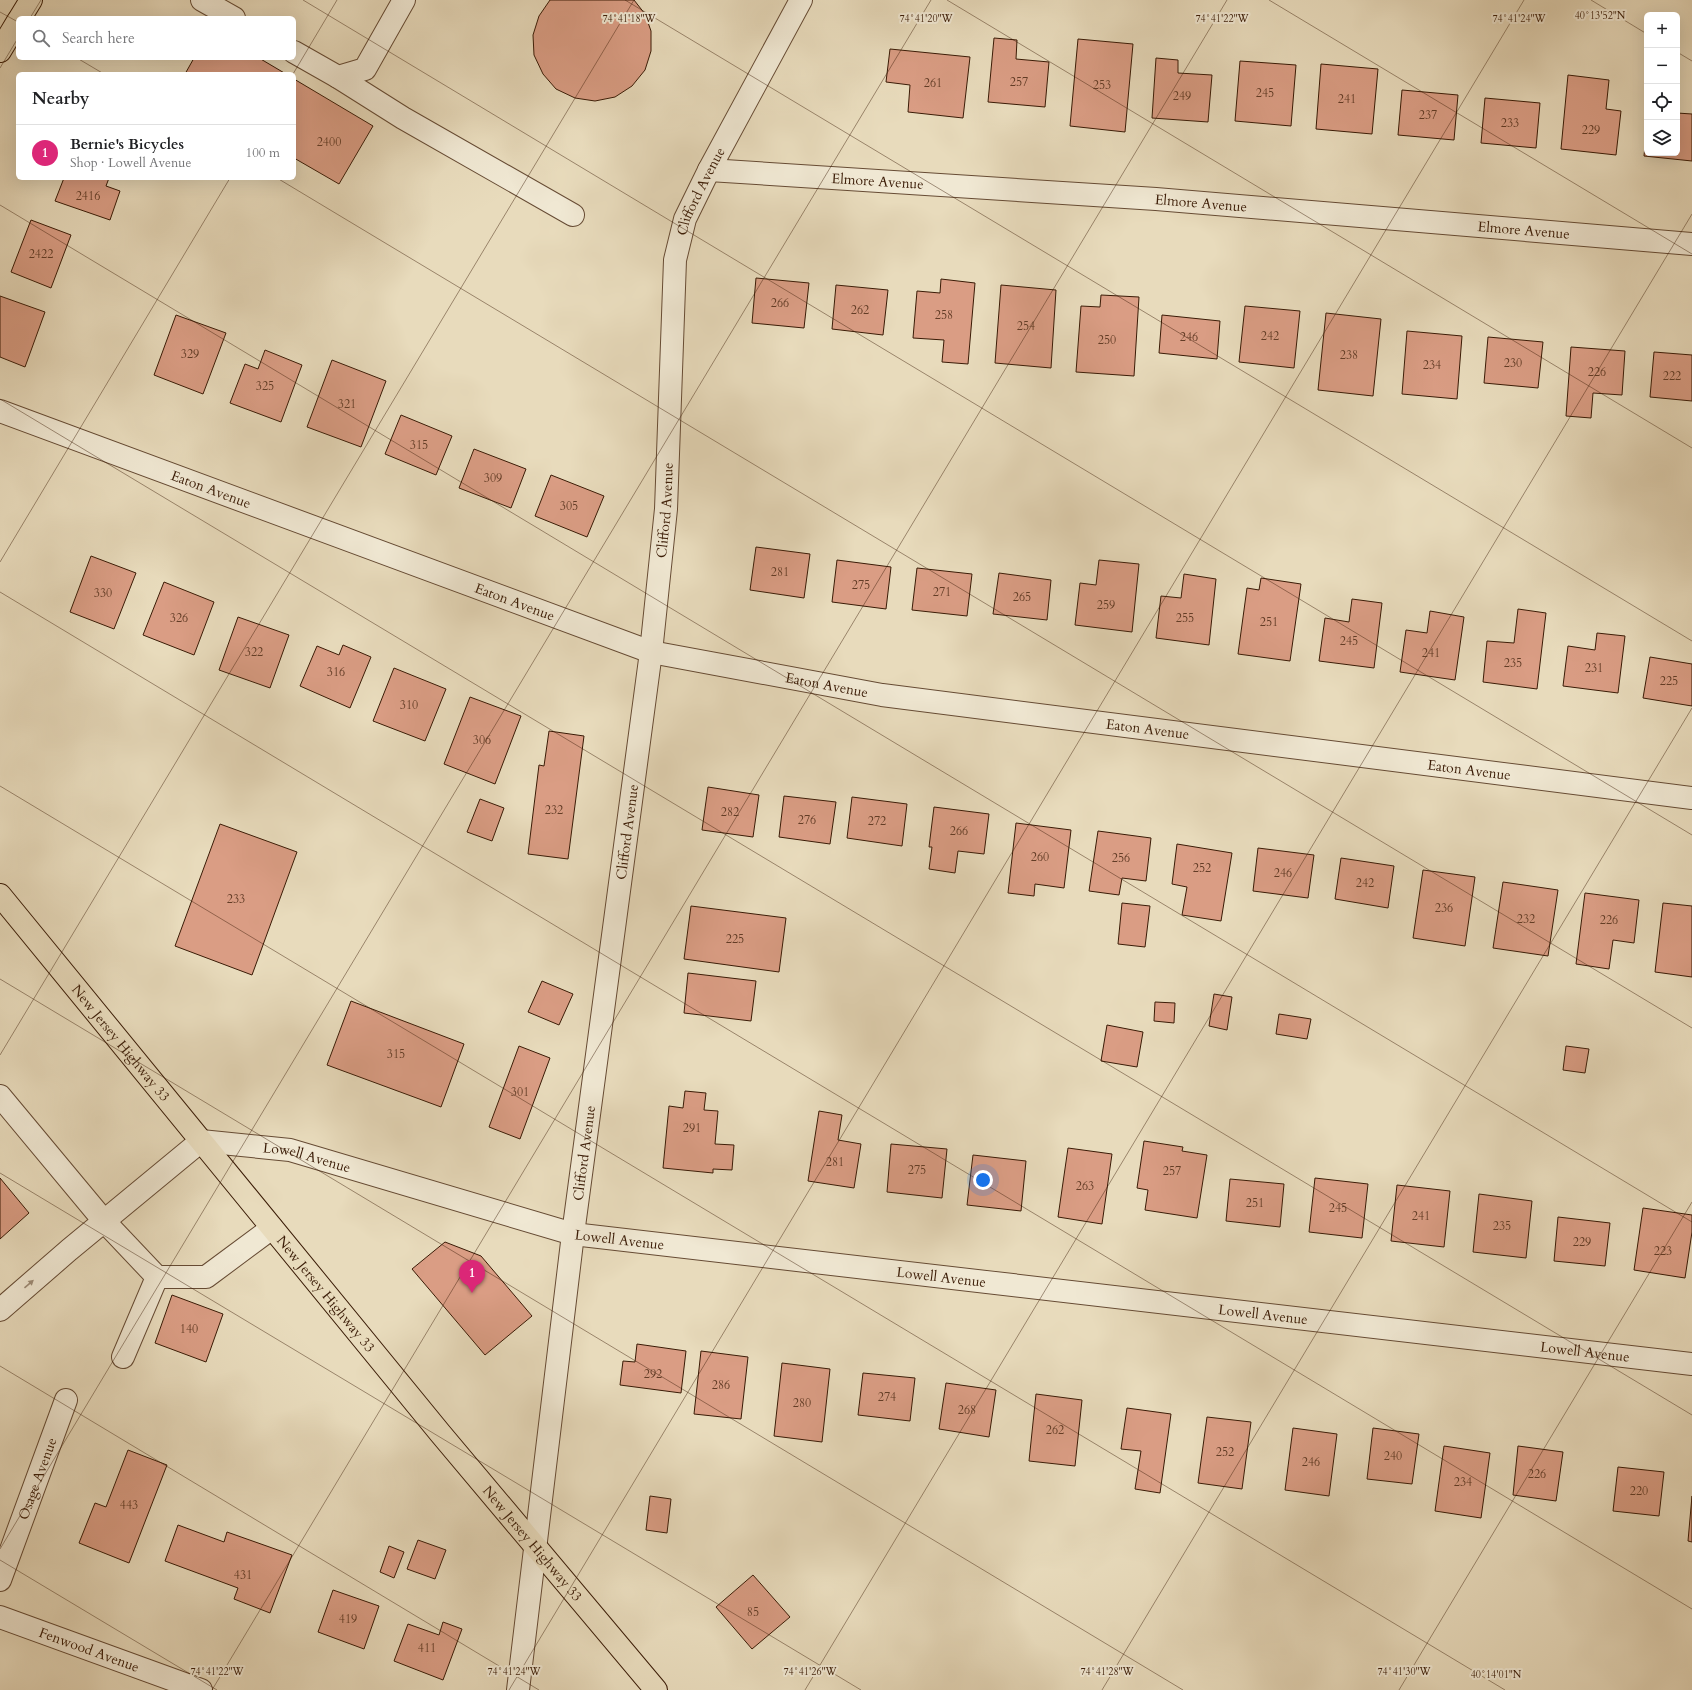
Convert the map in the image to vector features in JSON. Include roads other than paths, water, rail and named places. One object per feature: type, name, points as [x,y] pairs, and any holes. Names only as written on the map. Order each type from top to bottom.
[{"type":"main road","points":[[21,16],[31,0]]},
{"type":"main road","points":[[0,51],[16,24]]},
{"type":"main road","name":"New Jersey Highway 33","points":[[0,895],[272,1228],[656,1690]]},
{"type":"street","points":[[202,0],[230,16]]},
{"type":"street","points":[[338,77],[365,69],[404,0]]},
{"type":"street","name":"Clifford Avenue","points":[[518,1690],[573,1234],[651,652],[666,509],[675,260],[685,219],[709,170],[801,0]]},
{"type":"street","points":[[296,53],[338,77],[402,118],[573,215]]},
{"type":"street","name":"Elmore Avenue","points":[[709,170],[1156,198],[1692,244]]},
{"type":"street","name":"Eaton Avenue","points":[[0,411],[651,652],[882,695],[1692,798]]},
{"type":"street","points":[[0,1096],[104,1221],[157,1277],[206,1277],[272,1228]]},
{"type":"street","points":[[0,1310],[69,1250],[201,1141]]},
{"type":"street","name":"Lowell Avenue","points":[[201,1141],[290,1150],[573,1234],[1692,1364]]},
{"type":"street","points":[[123,1358],[157,1277]]},
{"type":"street","name":"Osage Avenue","points":[[0,1580],[66,1400]]},
{"type":"street","name":"Fenwood Avenue","points":[[0,1617],[200,1690]]},
{"type":"place","name":"Bernie's Bicycles","points":[[472,1293]]}]
